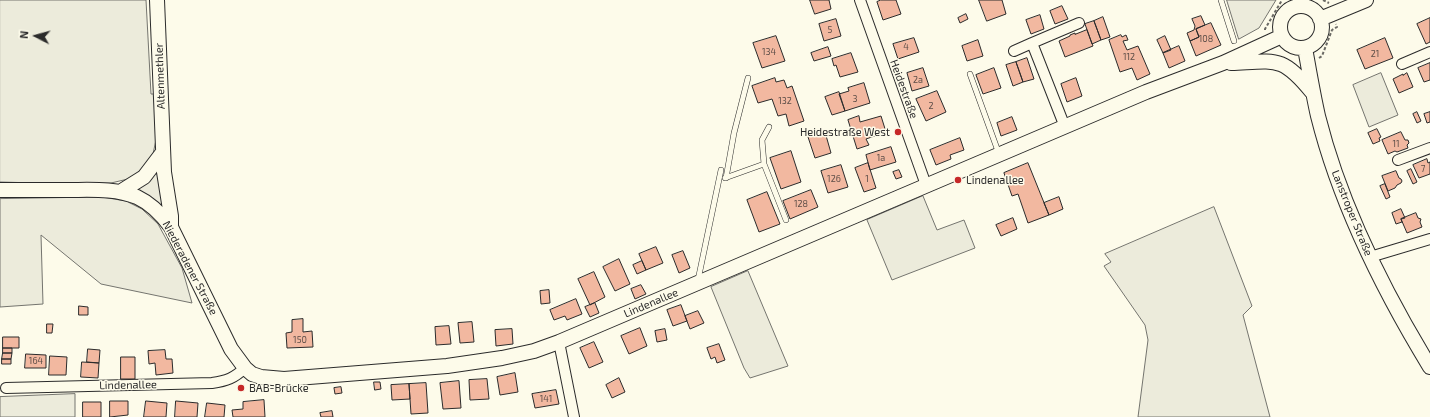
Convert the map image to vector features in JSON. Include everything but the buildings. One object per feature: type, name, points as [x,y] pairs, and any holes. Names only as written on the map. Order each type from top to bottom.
[{"type":"main road","name":"Altenmethler","points":[[157,0],[164,172],[171,216],[171,227]]},
{"type":"main road","points":[[1320,19],[1366,0]]},
{"type":"main road","points":[[1298,3],[1312,9],[1320,19],[1322,26],[1321,34],[1312,45],[1305,48],[1291,46],[1282,36],[1280,23],[1282,17],[1298,3]]},
{"type":"main road","name":"Lindenallee","points":[[284,379],[447,366],[494,360],[534,351],[559,342],[1146,92],[1223,63],[1282,36]]},
{"type":"main road","name":"Lanstroper Straße","points":[[1305,48],[1322,129],[1336,174],[1370,257],[1402,322],[1430,367]]},
{"type":"main road","name":"Lindenallee","points":[[1223,63],[1260,61],[1278,62],[1300,77],[1314,94]]},
{"type":"main road","points":[[120,192],[144,177],[163,152]]},
{"type":"main road","name":"Niederadener Straße","points":[[0,190],[106,190],[120,192],[138,198],[151,206],[162,215],[171,227],[231,349],[245,368],[252,374],[261,377],[284,379]]},
{"type":"street","name":"Heidestraße","points":[[860,0],[926,185]]},
{"type":"street","points":[[1014,51],[1079,23]]},
{"type":"street","points":[[1032,43],[1065,127]]},
{"type":"street","points":[[1402,64],[1430,52]]},
{"type":"street","points":[[1398,160],[1430,148]]},
{"type":"street","points":[[1370,257],[1430,239]]},
{"type":"street","points":[[559,342],[574,417]]},
{"type":"street","name":"Lindenallee","points":[[6,388],[212,383],[223,382],[235,377],[245,368]]},
{"type":"lane","points":[[1221,0],[1234,41]]},
{"type":"lane","points":[[970,74],[999,155]]},
{"type":"lane","points":[[726,178],[734,133],[748,78]]},
{"type":"lane","points":[[769,127],[762,140],[764,164],[786,220]]},
{"type":"lane","points":[[718,181],[764,164]]},
{"type":"lane","points":[[697,283],[721,170]]},
{"type":"shaded area","points":[[0,0],[146,0],[151,94],[156,94],[157,135],[153,154],[142,170],[128,179],[111,183],[72,184],[0,182]]},
{"type":"shaded area","points":[[1227,0],[1276,0],[1259,28],[1239,39]]},
{"type":"shaded area","points":[[1381,73],[1398,115],[1369,127],[1353,85]]},
{"type":"shaded area","points":[[159,170],[164,209],[136,190]]},
{"type":"shaded area","points":[[923,196],[937,230],[964,220],[975,248],[892,280],[867,220]]},
{"type":"shaded area","points":[[102,197],[126,201],[142,209],[158,224],[182,268],[192,303],[101,284],[41,235],[43,304],[0,307],[0,199]]},
{"type":"shaded area","points":[[1214,207],[1252,306],[1243,315],[1270,417],[1138,417],[1148,340],[1145,325],[1104,266],[1111,262],[1105,254]]},
{"type":"shaded area","points":[[748,271],[788,366],[750,378],[744,368],[711,287]]},
{"type":"shaded area","points":[[75,394],[75,417],[0,417],[0,397]]},
{"type":"place","name":"Heidestraße West","points":[[898,132]]},
{"type":"place","name":"Lindenallee","points":[[958,180]]},
{"type":"place","name":"BAB-Brücke","points":[[241,388]]}]
